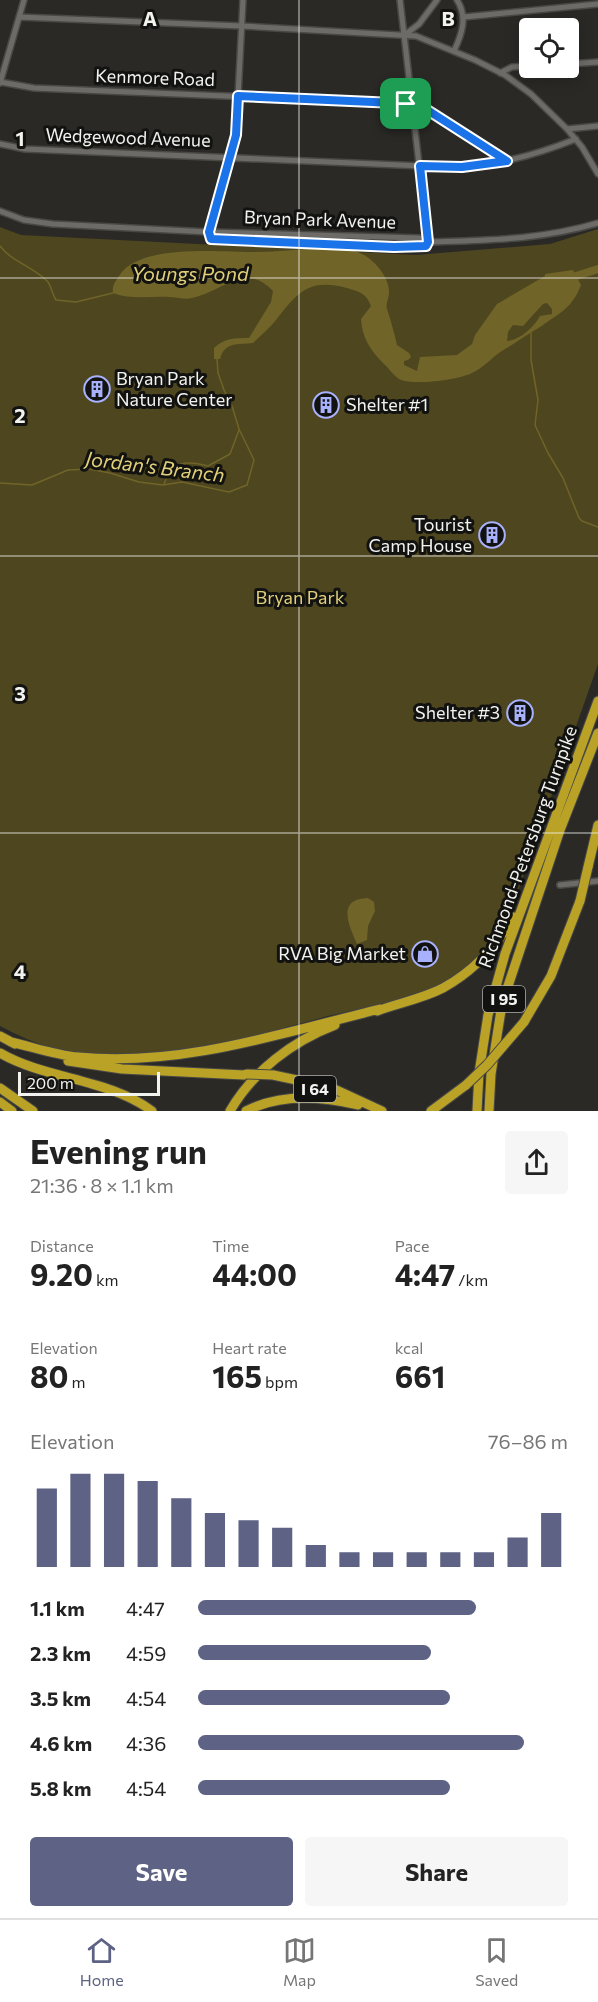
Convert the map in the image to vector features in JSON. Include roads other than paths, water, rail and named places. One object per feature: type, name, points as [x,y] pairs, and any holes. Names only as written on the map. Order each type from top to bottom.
[{"type":"highway","name":"Richmond-Petersburg Turnpike","points":[[477,1111],[479,1073],[488,1015],[505,954],[598,701]]},
{"type":"highway","name":"Richmond-Petersburg Turnpike","points":[[489,1111],[491,1074],[502,1004],[560,830],[598,733]]},
{"type":"highway","points":[[430,1111],[488,1065],[524,1022],[551,976],[580,901],[598,825]]},
{"type":"highway","points":[[230,1111],[252,1082],[288,1049],[332,1026],[432,993],[461,976],[492,950],[525,900]]},
{"type":"highway","points":[[11,1042],[75,1057],[124,1060],[150,1058],[214,1049],[380,1009]]},
{"type":"highway","name":"I 64","points":[[0,1036],[49,1058],[84,1065],[271,1077],[333,1094],[369,1111]]},
{"type":"highway","points":[[0,1053],[29,1066],[124,1094],[152,1111]]},
{"type":"highway","points":[[271,1077],[330,1087],[382,1111]]},
{"type":"highway","points":[[0,1088],[33,1111]]},
{"type":"highway","points":[[246,1111],[290,1098],[315,1097],[358,1105]]},
{"type":"highway","points":[[0,1102],[12,1111]]},
{"type":"street","points":[[0,83],[24,0]]},
{"type":"street","points":[[209,232],[236,135],[243,0]]},
{"type":"street","points":[[400,0],[428,242]]},
{"type":"street","points":[[405,34],[410,33],[419,24],[437,0]]},
{"type":"street","points":[[454,51],[461,34],[464,17],[456,0]]},
{"type":"street","points":[[464,17],[598,4]]},
{"type":"street","points":[[19,17],[416,36],[500,73],[536,98],[576,139],[598,174]]},
{"type":"street","points":[[579,63],[598,62]]},
{"type":"street","points":[[500,73],[512,67],[519,67]]},
{"type":"street","name":"Kenmore Road","points":[[0,83],[34,88],[412,104],[423,107],[507,161]]},
{"type":"street","points":[[567,129],[598,126]]},
{"type":"street","name":"Wedgewood Avenue","points":[[0,144],[25,149],[462,167],[507,161],[546,151],[576,139]]},
{"type":"street","name":"Bryan Park Avenue","points":[[0,212],[24,220],[44,223],[209,232],[419,238],[428,242],[527,238],[565,233],[598,223]]},
{"type":"street","name":"Bryan Park Avenue","points":[[209,232],[211,239],[220,241],[394,247],[426,246],[428,242]]},
{"type":"street","points":[[560,885],[598,881]]},
{"type":"water","name":"Youngs Pond","points":[[300,249],[353,251],[377,265],[388,284],[387,307],[397,345],[411,357],[404,361],[404,365],[417,371],[420,357],[457,355],[472,344],[475,335],[497,304],[545,274],[573,270],[581,285],[573,300],[564,310],[477,371],[457,378],[425,382],[399,379],[374,353],[365,337],[361,319],[371,306],[362,294],[347,288],[323,285],[306,290],[291,302],[253,343],[229,347],[222,353],[220,359],[214,359],[214,348],[226,340],[249,338],[271,302],[273,291],[263,282],[253,278],[244,278],[189,299],[134,297],[113,293],[113,286],[119,276],[129,265],[144,258],[181,252],[261,252]],"holes":[[[547,303],[552,309],[552,314],[540,316],[526,332],[507,341],[508,332],[513,325],[523,326],[543,304]]]},
{"type":"water","points":[[368,898],[374,902],[375,911],[368,926],[367,940],[357,944],[349,922],[348,909],[351,903]]},
{"type":"waterway","points":[[0,246],[48,282],[56,300],[76,302],[113,293]]},
{"type":"waterway","points":[[576,276],[598,269]]},
{"type":"waterway","points":[[531,333],[531,360],[538,400],[535,425],[563,478],[579,518],[598,527]]},
{"type":"waterway","name":"Jordan's Branch","points":[[0,483],[32,485],[68,470],[89,469],[139,482],[163,485],[182,482],[229,492],[247,485],[254,460],[224,390],[218,373],[217,359]]},
{"type":"waterway","points":[[164,484],[171,471],[181,464],[193,463],[208,466],[230,454],[239,430]]},
{"type":"place","name":"Bryan Park Nature Center","points":[[97,389]]},
{"type":"place","name":"Shelter #1","points":[[326,405]]},
{"type":"place","name":"Tourist Camp House","points":[[492,535]]},
{"type":"place","name":"Shelter #3","points":[[520,713]]},
{"type":"place","name":"RVA Big Market","points":[[425,954]]},
{"type":"park label","name":"Bryan Park","points":[[300,598]]}]
